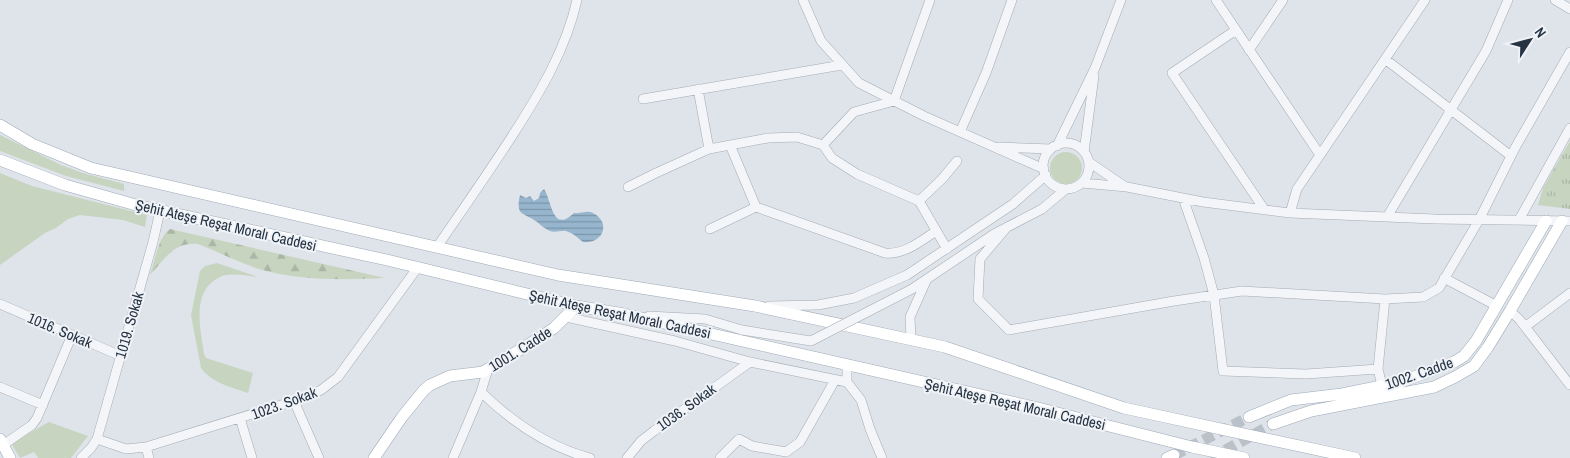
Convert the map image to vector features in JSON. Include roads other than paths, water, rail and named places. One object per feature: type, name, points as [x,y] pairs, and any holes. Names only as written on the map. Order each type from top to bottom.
[{"type":"main road","points":[[0,125],[32,144],[91,168],[558,275],[755,306],[945,347],[1124,408],[1355,458]]},
{"type":"main road","name":"Şehit Ateşe Reşat Moralı Caddesi","points":[[0,160],[64,185],[160,211],[418,267],[576,306],[624,314],[1038,408],[1192,447],[1244,458]]},
{"type":"main road","name":"1002. Cadde","points":[[1273,424],[1311,411],[1383,391],[1401,382],[1454,362],[1464,356],[1476,341],[1546,220]]},
{"type":"main road","name":"1002. Cadde","points":[[1249,417],[1291,400],[1434,387],[1474,366],[1566,221]]},
{"type":"main road","points":[[1496,305],[1510,311]]},
{"type":"main road","name":"1001. Cadde","points":[[374,458],[402,417],[430,385],[450,376],[474,374],[488,369],[554,328],[576,306]]},
{"type":"main road","points":[[1,442],[10,458]]},
{"type":"street","points":[[437,247],[482,183],[537,96],[561,51],[578,0]]},
{"type":"street","points":[[803,0],[821,41],[860,84],[924,116],[994,146],[1045,172],[1054,185],[1072,189],[1082,183],[1089,170],[1089,162],[1084,152],[1072,144],[1054,148],[994,146]]},
{"type":"street","points":[[894,101],[930,0]]},
{"type":"street","points":[[960,132],[986,73],[1012,0]]},
{"type":"street","points":[[1045,172],[1044,162],[1054,148],[1095,68],[1121,0]]},
{"type":"street","points":[[1216,0],[1320,155]]},
{"type":"street","points":[[1249,50],[1283,0]]},
{"type":"street","points":[[1290,212],[1298,189],[1425,0]]},
{"type":"street","points":[[1387,217],[1486,51],[1508,0]]},
{"type":"street","points":[[1555,0],[1570,10]]},
{"type":"street","points":[[1236,30],[1172,74],[1264,209]]},
{"type":"street","points":[[1007,227],[980,259],[978,299],[1010,330],[1242,291],[1385,299],[1423,297],[1439,288],[1479,220],[1511,156],[1570,52]]},
{"type":"street","points":[[1385,59],[1511,156]]},
{"type":"street","points":[[643,99],[842,64]]},
{"type":"street","points":[[1084,152],[1095,68]]},
{"type":"street","points":[[698,89],[709,149]]},
{"type":"street","points":[[823,145],[854,112],[894,101]]},
{"type":"street","points":[[1519,220],[1570,128]]},
{"type":"street","points":[[628,187],[656,172],[709,149],[768,138],[797,137],[823,145],[832,158],[856,174],[919,201],[947,249]]},
{"type":"street","points":[[730,145],[756,207]]},
{"type":"street","points":[[919,201],[942,179],[957,160]]},
{"type":"street","points":[[1089,162],[1127,187]]},
{"type":"street","points":[[755,306],[818,306],[854,298],[907,276],[1013,204],[1045,172]]},
{"type":"street","points":[[1082,183],[1127,187],[1183,198],[1290,212],[1387,217],[1566,221]]},
{"type":"street","points":[[624,314],[705,319],[742,330],[811,342],[927,280],[994,234],[1042,209],[1066,189]]},
{"type":"street","points":[[1183,198],[1204,258],[1214,296],[1223,371],[1306,374],[1378,369]]},
{"type":"street","points":[[710,229],[756,207],[885,253],[894,254],[905,250],[936,231]]},
{"type":"street","name":"1019. Sokak","points":[[97,439],[153,242],[160,211]]},
{"type":"street","name":"1023. Sokak","points":[[97,439],[125,453],[314,394],[334,381],[418,267]]},
{"type":"street","points":[[1444,278],[1496,305]]},
{"type":"street","points":[[911,340],[910,317],[927,280]]},
{"type":"street","points":[[1525,327],[1570,293]]},
{"type":"street","points":[[1383,391],[1378,369],[1385,299]]},
{"type":"street","name":"1016. Sokak","points":[[0,304],[121,356]]},
{"type":"street","points":[[1510,311],[1519,318],[1570,385]]},
{"type":"street","points":[[566,317],[675,341],[750,362],[847,382]]},
{"type":"street","points":[[1,442],[32,425],[43,405],[72,335]]},
{"type":"street","name":"1036. Sokak","points":[[627,458],[641,441],[654,430],[750,362]]},
{"type":"street","points":[[847,365],[847,382],[861,400],[882,458]]},
{"type":"street","points":[[453,458],[481,392],[488,369]]},
{"type":"street","points":[[720,458],[739,439],[752,446],[786,452],[800,442],[835,380]]},
{"type":"street","points":[[0,387],[43,405]]},
{"type":"street","points":[[481,392],[513,420],[533,433],[564,449],[590,458]]},
{"type":"street","points":[[294,401],[319,458]]},
{"type":"street","points":[[240,418],[252,458]]},
{"type":"street","points":[[81,458],[97,439]]},
{"type":"street","points":[[146,447],[149,458]]},
{"type":"water","points":[[544,189],[557,218],[561,220],[574,213],[588,212],[599,217],[603,227],[603,232],[600,236],[596,240],[583,242],[566,231],[554,232],[548,230],[520,211],[520,195],[526,198],[530,196],[534,201],[539,198],[540,193]]},
{"type":"tunnel","points":[[1174,455],[1249,417]]},
{"type":"tunnel","points":[[1211,458],[1273,424]]}]
